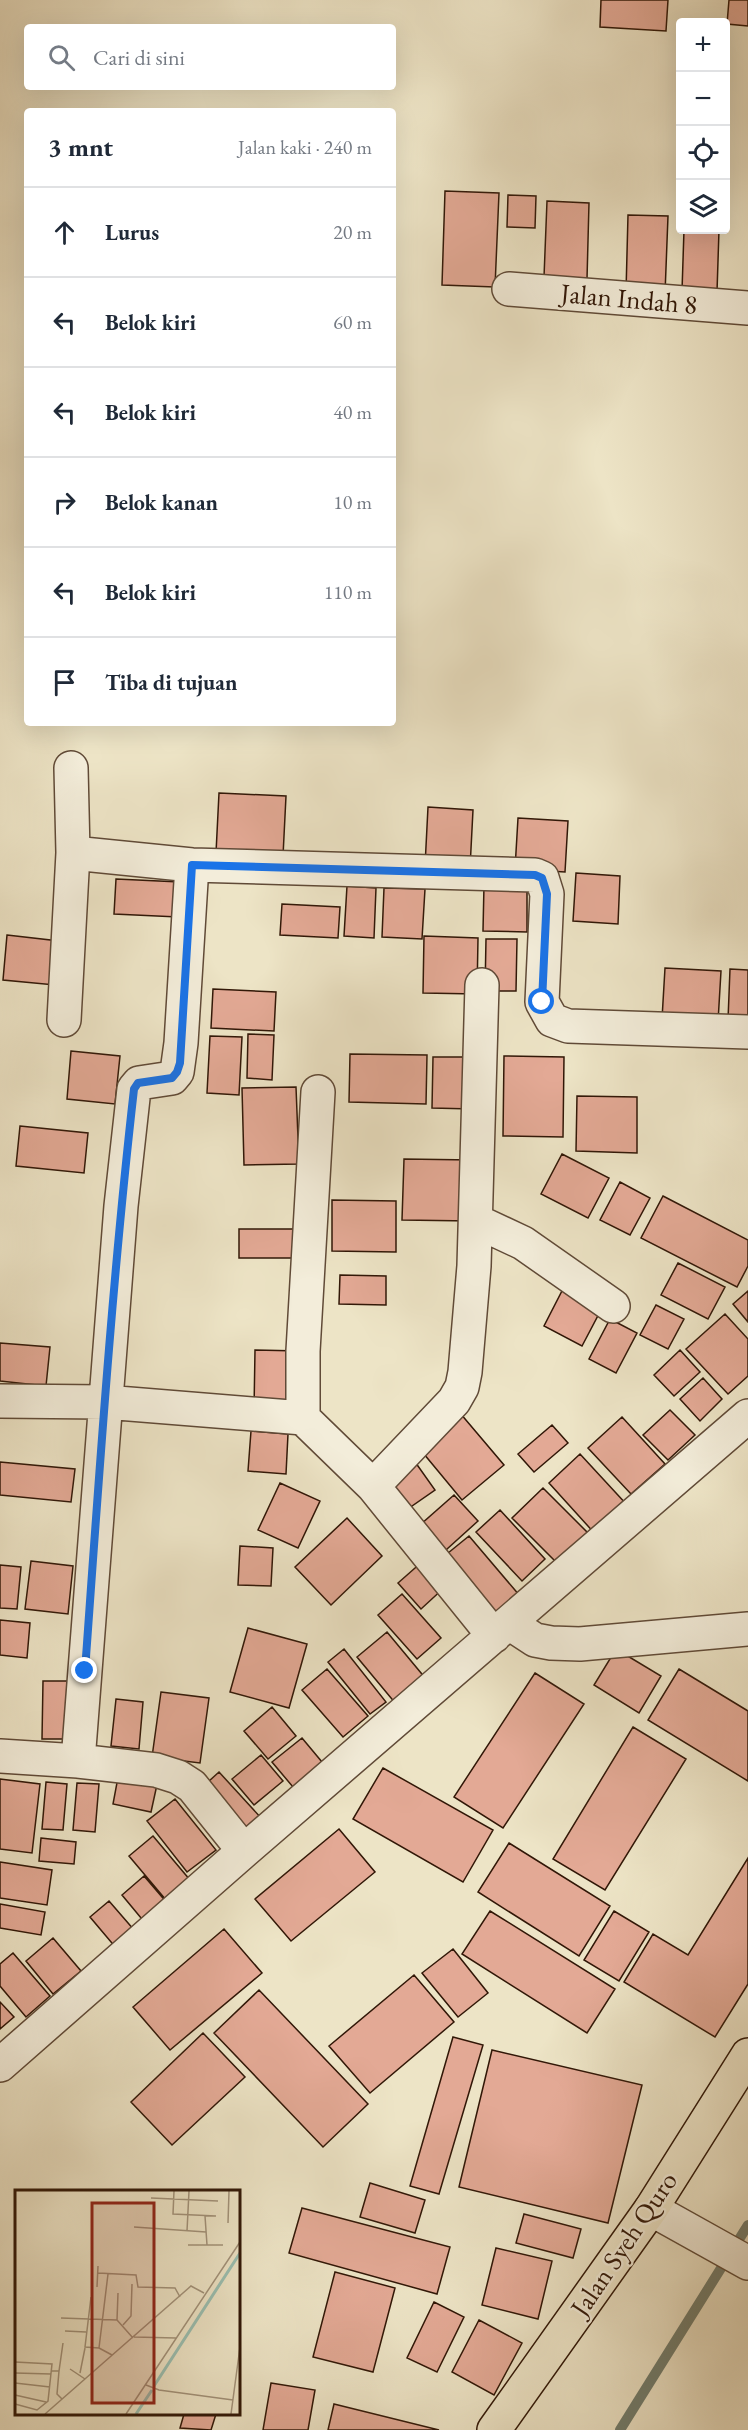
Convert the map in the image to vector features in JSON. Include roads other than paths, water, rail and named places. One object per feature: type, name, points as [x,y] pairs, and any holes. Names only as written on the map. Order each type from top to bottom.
[{"type":"main road","name":"Jalan Syeh Quro","points":[[494,2430],[651,2209],[748,2055]]},
{"type":"street","name":"Jalan Indah 8","points":[[509,289],[748,308]]},
{"type":"street","points":[[64,1020],[73,853],[72,768]]},
{"type":"street","points":[[73,853],[192,865],[535,875],[542,878],[547,894],[542,1002],[552,1020],[568,1026],[748,1032]]},
{"type":"street","points":[[78,1761],[121,1206],[134,1089],[138,1083],[172,1078],[177,1072],[181,1043],[192,865]]},
{"type":"street","points":[[373,1486],[454,1401],[462,1387],[469,1332],[476,1221],[482,985]]},
{"type":"street","points":[[303,1418],[303,1351],[318,1092]]},
{"type":"street","points":[[476,1221],[523,1243],[613,1306]]},
{"type":"street","points":[[0,1401],[105,1402],[303,1418],[373,1486],[501,1629],[535,1640],[580,1644],[748,1629]]},
{"type":"street","points":[[0,2066],[244,1851],[748,1416]]},
{"type":"street","points":[[0,1756],[78,1761],[156,1770],[178,1777],[192,1786],[244,1851]]},
{"type":"street","points":[[651,2209],[748,2263]]},
{"type":"waterway","points":[[620,2430],[748,2225]]}]
